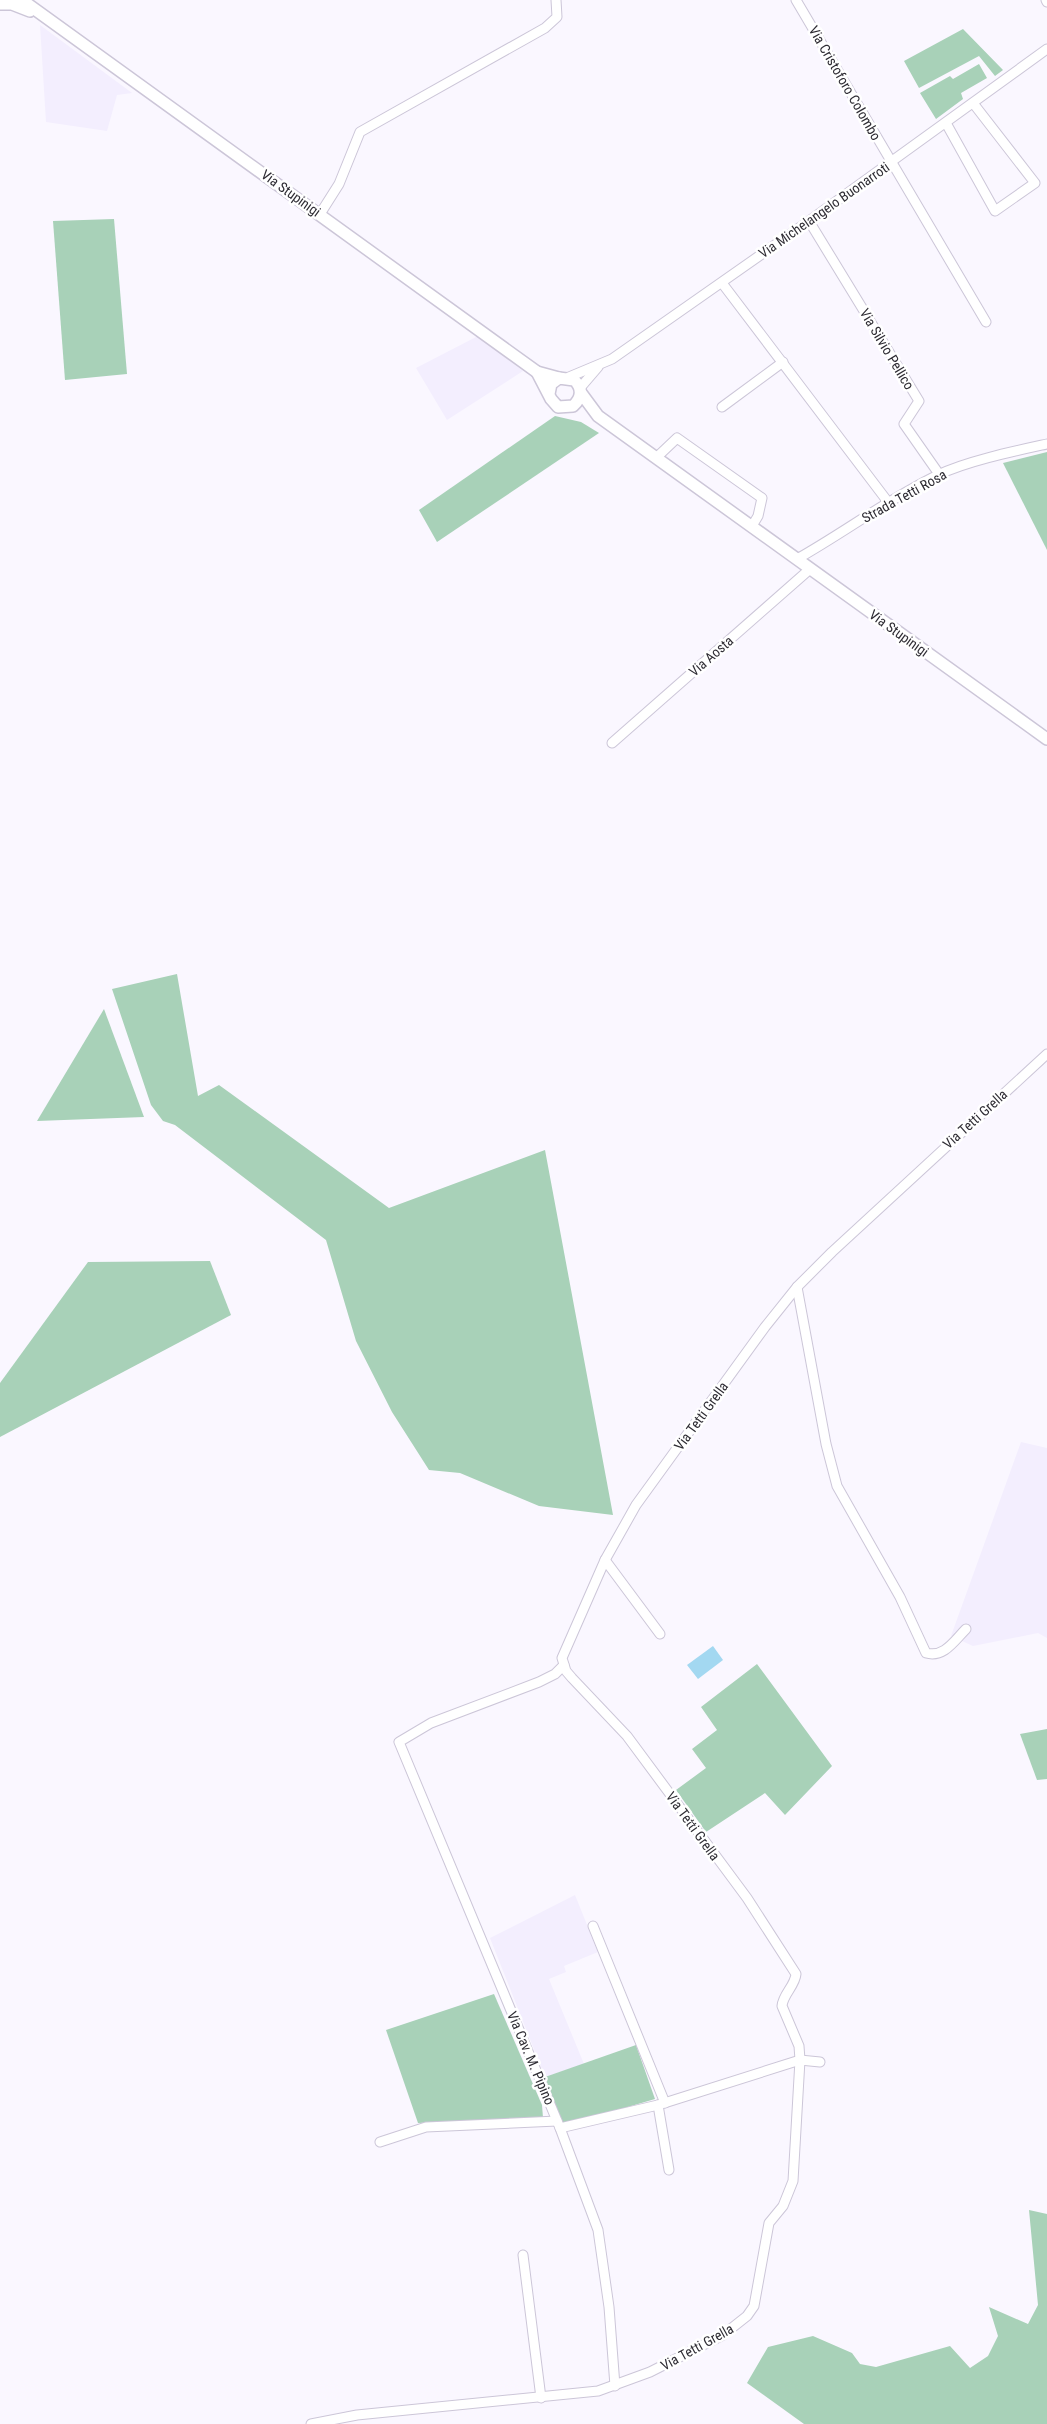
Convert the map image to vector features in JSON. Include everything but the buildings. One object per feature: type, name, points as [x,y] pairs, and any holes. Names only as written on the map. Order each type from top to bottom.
[{"type":"street","points":[[0,3],[4,0]]},
{"type":"street","name":"Via Stupinigi","points":[[22,0],[537,372],[564,378]]},
{"type":"street","points":[[320,214],[339,184],[360,132],[545,28],[556,17],[556,0]]},
{"type":"street","name":"Via Cristoforo Colombo","points":[[796,0],[986,322]]},
{"type":"street","name":"Via Stupinigi","points":[[0,3],[12,4],[43,16]]},
{"type":"street","name":"Via Michelangelo Buonarroti","points":[[564,378],[598,367],[891,163],[1047,49]]},
{"type":"street","points":[[946,123],[995,211],[1035,182],[973,103]]},
{"type":"street","name":"Via Silvio Pellico","points":[[809,221],[918,400],[904,424],[940,474]]},
{"type":"street","points":[[722,282],[888,502]]},
{"type":"street","points":[[722,407],[783,362]]},
{"type":"street","name":"Via Michelangelo Buonarroti","points":[[580,391],[598,367]]},
{"type":"street","name":"Via Stupinigi","points":[[537,372],[549,394]]},
{"type":"street","points":[[564,378],[574,380],[580,391],[577,403],[568,408],[558,407],[549,394],[552,384],[564,378]]},
{"type":"street","name":"Via Stupinigi","points":[[580,391],[598,416],[1047,739]]},
{"type":"street","name":"Via Stupinigi","points":[[568,408],[598,416]]},
{"type":"street","points":[[657,458],[677,438],[762,498],[758,516],[752,526]]},
{"type":"street","name":"Strada Tetti Rosa","points":[[797,559],[888,502],[940,474],[1010,452],[1047,444]]},
{"type":"street","name":"Via Aosta","points":[[612,743],[810,569]]},
{"type":"street","name":"Via Tetti Grella","points":[[311,2424],[358,2415],[598,2391],[615,2386],[676,2360],[723,2335],[747,2316],[754,2306],[769,2223],[783,2206],[793,2181],[800,2060],[799,2046],[782,2006],[783,2000],[796,1977],[793,1968],[747,1898],[627,1736],[572,1678],[564,1665],[564,1651],[605,1560],[636,1505],[765,1327],[798,1287],[938,1153],[1047,1054]]},
{"type":"street","points":[[798,1287],[826,1444],[837,1486],[900,1597],[926,1652],[935,1655],[943,1652],[966,1629]]},
{"type":"street","points":[[605,1560],[660,1634]]},
{"type":"street","name":"Via Cav. M. Pipino","points":[[564,1665],[555,1674],[539,1682],[431,1723],[399,1742],[559,2125],[598,2230],[609,2307],[615,2386]]},
{"type":"street","points":[[593,1926],[662,2104],[669,2170]]},
{"type":"street","points":[[380,2142],[426,2127],[559,2125],[662,2104],[800,2060],[820,2062]]},
{"type":"street","points":[[522,2255],[542,2398]]},
{"type":"shaded area","points":[[40,25],[132,93],[117,95],[107,131],[46,122]]},
{"type":"shaded area","points":[[478,336],[523,371],[447,420],[416,368]]},
{"type":"shaded area","points":[[1021,1442],[1047,1448],[1047,1638],[1038,1633],[973,1646],[951,1636]]},
{"type":"shaded area","points":[[575,1895],[598,1952],[564,1966],[566,1972],[549,1979],[584,2064],[545,2077],[490,1938]]},
{"type":"green space","points":[[963,29],[1003,70],[995,76],[979,56],[919,88],[904,61]]},
{"type":"green space","points":[[979,64],[987,78],[961,93],[963,99],[936,119],[920,93],[950,76],[953,79]]},
{"type":"green space","points":[[114,219],[127,374],[65,380],[53,221]]},
{"type":"green space","points":[[555,416],[581,422],[599,433],[437,542],[419,510]]},
{"type":"green space","points":[[1047,452],[1047,550],[1003,463]]},
{"type":"green space","points":[[177,974],[198,1096],[219,1085],[389,1208],[545,1150],[613,1515],[539,1506],[460,1473],[429,1470],[392,1412],[356,1341],[326,1240],[175,1125],[163,1121],[151,1105],[112,989]]},
{"type":"green space","points":[[104,1009],[144,1117],[37,1121]]},
{"type":"green space","points":[[210,1261],[231,1315],[0,1437],[0,1383],[88,1262]]},
{"type":"green space","points":[[757,1664],[832,1766],[785,1815],[765,1793],[706,1832],[676,1790],[706,1768],[692,1749],[717,1730],[701,1707]]},
{"type":"green space","points":[[1047,1729],[1047,1779],[1037,1780],[1020,1734]]},
{"type":"green space","points":[[494,1994],[542,2105],[543,2118],[418,2123],[386,2030]]},
{"type":"green space","points":[[636,2045],[655,2099],[563,2126],[545,2077]]},
{"type":"green space","points":[[1029,2210],[1047,2214],[1047,2424],[804,2424],[747,2383],[768,2347],[813,2336],[852,2353],[860,2364],[876,2367],[950,2346],[970,2368],[988,2356],[998,2336],[989,2307],[1028,2324],[1038,2305]]},
{"type":"water","points":[[713,1646],[723,1660],[698,1679],[687,1665]]}]
